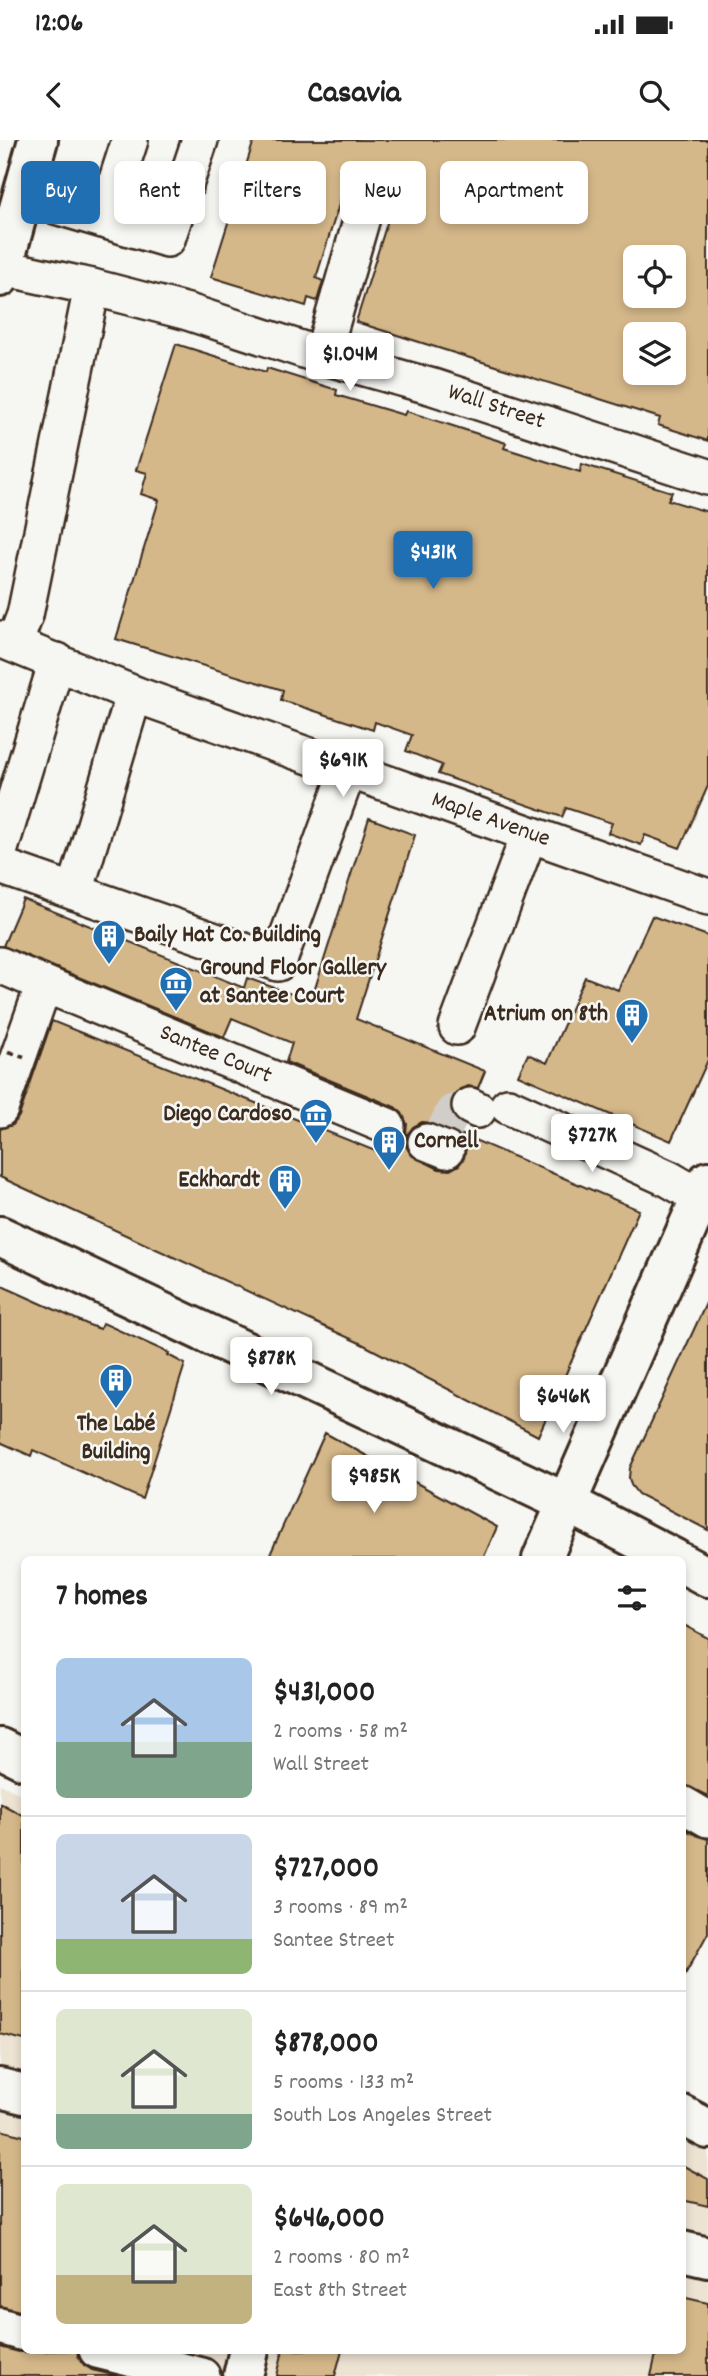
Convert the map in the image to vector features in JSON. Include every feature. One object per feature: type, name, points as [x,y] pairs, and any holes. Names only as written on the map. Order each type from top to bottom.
[{"type":"main road","points":[[32,161],[38,140]]},
{"type":"main road","points":[[1,270],[21,200]]},
{"type":"main road","points":[[543,1556],[705,1193]]},
{"type":"main road","points":[[0,1236],[567,1503],[669,1556]]},
{"type":"main road","points":[[686,1565],[708,1577]]},
{"type":"main road","points":[[0,1748],[21,1758]]},
{"type":"main road","points":[[0,2088],[21,2093]]},
{"type":"main road","points":[[686,2117],[708,2129]]},
{"type":"main road","points":[[686,2252],[708,2257]]},
{"type":"main road","points":[[243,2376],[248,2354]]},
{"type":"street","points":[[104,220],[130,140]]},
{"type":"street","points":[[100,219],[167,239],[200,140]]},
{"type":"street","points":[[322,356],[360,224]]},
{"type":"street","name":"Wall Street","points":[[1,270],[92,287],[188,312],[322,356],[433,387],[708,477]]},
{"type":"street","points":[[7,642],[25,615],[92,287]]},
{"type":"street","name":"Maple Avenue","points":[[7,642],[134,694],[708,897]]},
{"type":"street","points":[[0,849],[57,661]]},
{"type":"street","points":[[75,892],[134,694]]},
{"type":"street","points":[[0,866],[278,963],[348,771]]},
{"type":"street","points":[[457,1027],[529,835]]},
{"type":"street","name":"Santee Court","points":[[0,965],[387,1126]]},
{"type":"street","points":[[0,1109],[44,984]]},
{"type":"street","points":[[486,1107],[705,1193]]},
{"type":"street","points":[[686,1806],[708,1819]]},
{"type":"street","points":[[0,2326],[21,2332]]},
{"type":"street","points":[[113,2354],[201,2376]]},
{"type":"path","points":[[8,1052],[24,1057]]},
{"type":"shaded area","points":[[0,1784],[21,1794],[21,2354],[686,2354],[686,2135],[708,2146],[708,2376],[0,2376]]},
{"type":"building","points":[[254,140],[708,140],[708,441],[658,425],[660,418],[356,322],[387,224],[426,224],[426,161],[340,161],[340,201],[316,278],[323,281],[317,301],[308,298],[306,306],[211,277],[228,224],[326,224],[326,161],[247,161]]},
{"type":"building","points":[[176,344],[266,372],[267,368],[337,390],[336,395],[404,415],[406,411],[506,443],[504,448],[580,472],[582,464],[672,492],[668,500],[708,512],[708,786],[680,848],[645,835],[641,845],[608,833],[612,823],[566,808],[562,817],[438,774],[442,765],[406,751],[412,735],[375,722],[373,730],[281,700],[283,690],[116,639],[159,500],[141,494],[147,473],[136,470]]},
{"type":"building","points":[[369,818],[415,835],[356,1019],[485,1071],[478,1088],[468,1086],[460,1089],[452,1098],[450,1107],[453,1116],[462,1124],[458,1133],[639,1210],[538,1436],[362,1344],[0,1177],[0,1129],[13,1125],[19,1116],[52,1021],[380,1153],[382,1145],[390,1146],[400,1141],[406,1133],[407,1124],[402,1113],[395,1107],[286,1062],[292,1043],[232,1018],[224,1037],[3,946],[23,899],[244,988],[247,978],[311,1001]],"holes":[[[422,1122],[433,1123],[461,1137],[466,1148],[459,1165],[450,1170],[439,1169],[411,1155],[406,1146],[407,1135],[413,1127]]]},
{"type":"building","name":"Atrium on 8th","points":[[652,916],[708,936],[708,1060],[671,1141],[518,1075],[528,1054],[547,1063],[585,977],[618,990]]},
{"type":"building","points":[[0,1285],[89,1325],[100,1329],[103,1323],[169,1353],[168,1355],[185,1364],[142,1499],[33,1450],[31,1456],[0,1442]]},
{"type":"building","points":[[708,1299],[708,1530],[638,1494],[629,1478],[630,1468]]},
{"type":"building","points":[[325,1433],[497,1527],[484,1556],[269,1556]]},
{"type":"building","points":[[686,1626],[708,1638],[708,1796],[686,1786]]},
{"type":"building","points":[[0,1803],[21,1814],[21,2039],[0,2034]]},
{"type":"building","points":[[686,1830],[708,1839],[708,1933],[686,1973]]},
{"type":"building","points":[[0,2130],[21,2135],[21,2311],[0,2306]]},
{"type":"building","points":[[686,2167],[708,2179],[708,2206],[686,2201]]},
{"type":"building","points":[[686,2298],[708,2303],[708,2376],[651,2376],[656,2354],[686,2354]]},
{"type":"building","points":[[0,2347],[21,2354],[78,2354],[84,2365],[92,2370],[118,2376],[0,2376]]},
{"type":"building","points":[[282,2354],[341,2354],[335,2376],[277,2376]]},
{"type":"tunnel","points":[[442,1134],[453,1112],[470,1106]]},
{"type":"place","name":"Baily Hat Co. Building","points":[[109,966]]},
{"type":"place","name":"Ground Floor Gallery at Santee Court","points":[[176,1013]]},
{"type":"place","name":"Atrium on 8th","points":[[632,1045]]},
{"type":"place","name":"Diego Cardoso","points":[[316,1145]]},
{"type":"place","name":"Cornell","points":[[389,1172]]},
{"type":"place","name":"Eckhardt","points":[[285,1211]]},
{"type":"place","name":"The Labé Building","points":[[116,1410]]}]
